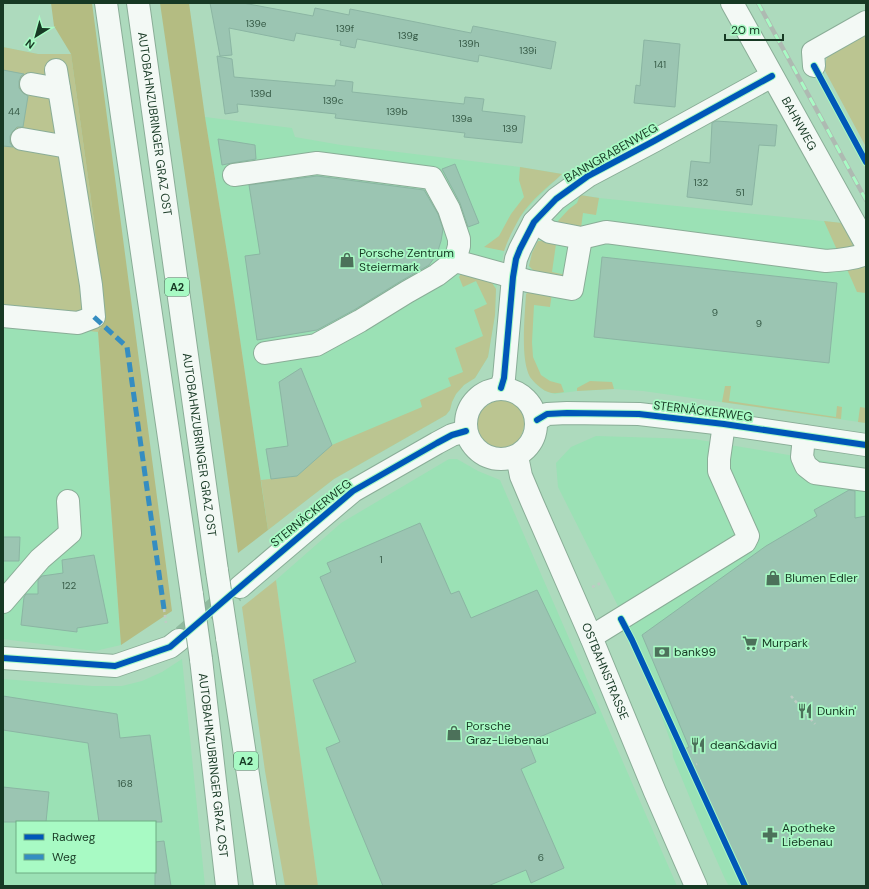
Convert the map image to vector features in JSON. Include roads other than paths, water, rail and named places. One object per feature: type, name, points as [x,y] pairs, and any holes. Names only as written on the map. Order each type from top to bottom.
[{"type":"main road","name":"AUTOBAHNZUBRINGER GRAZ OST","points":[[106,3],[201,659],[226,886]]},
{"type":"main road","name":"AUTOBAHNZUBRINGER GRAZ OST","points":[[138,3],[217,571],[265,886]]},
{"type":"main road","name":"BAHNWEG","points":[[732,3],[866,244]]},
{"type":"main road","points":[[814,66],[813,52],[866,22]]},
{"type":"main road","name":"BANNGRABENWEG","points":[[501,388],[504,378],[516,259],[534,222],[556,199],[588,176],[772,76]]},
{"type":"main road","points":[[3,316],[78,323],[94,317],[91,285],[58,80],[31,84]]},
{"type":"main road","points":[[22,139],[68,147]]},
{"type":"main road","points":[[234,174],[317,163],[432,178],[449,209],[459,240],[455,261],[437,275],[360,321],[316,345],[265,353]]},
{"type":"main road","points":[[534,222],[550,232],[581,238],[606,232],[826,261],[854,258],[866,254]]},
{"type":"main road","points":[[455,261],[528,281],[572,289],[581,238]]},
{"type":"main road","points":[[501,388],[518,392],[531,404],[537,420],[533,441],[517,456],[502,460],[486,457],[473,446],[466,431],[466,419],[470,407],[478,397],[489,391],[501,388]]},
{"type":"main road","name":"STERNÄCKERWEG","points":[[537,420],[547,414],[639,414],[724,424],[866,445]]},
{"type":"main road","points":[[591,637],[745,542],[748,536],[720,472],[719,459],[724,424]]},
{"type":"main road","name":"STERNÄCKERWEG","points":[[240,587],[353,492],[437,443],[452,435],[466,431]]},
{"type":"main road","points":[[804,436],[802,458],[806,466],[815,473],[866,480]]},
{"type":"main road","name":"OSTBAHNSTRASSE","points":[[517,456],[522,476],[532,502],[591,637],[655,792],[696,886]]},
{"type":"main road","points":[[3,602],[40,559],[70,533],[68,501]]},
{"type":"main road","points":[[3,658],[115,666],[170,647],[179,640]]},
{"type":"tunnel","points":[[183,636],[234,592]]},
{"type":"railway","points":[[758,3],[866,200]]},
{"type":"place","name":"Porsche Zentrum Steiermark","points":[[347,260]]},
{"type":"place","name":"Blumen Edler","points":[[773,578]]},
{"type":"place","name":"Murpark","points":[[750,643]]},
{"type":"place","name":"bank99","points":[[662,652]]},
{"type":"place","name":"Dunkin'","points":[[805,711]]},
{"type":"place","name":"Porsche Graz-Liebenau","points":[[454,733]]},
{"type":"place","name":"dean&david","points":[[698,745]]},
{"type":"place","name":"Apotheke Liebenau","points":[[770,835]]}]
